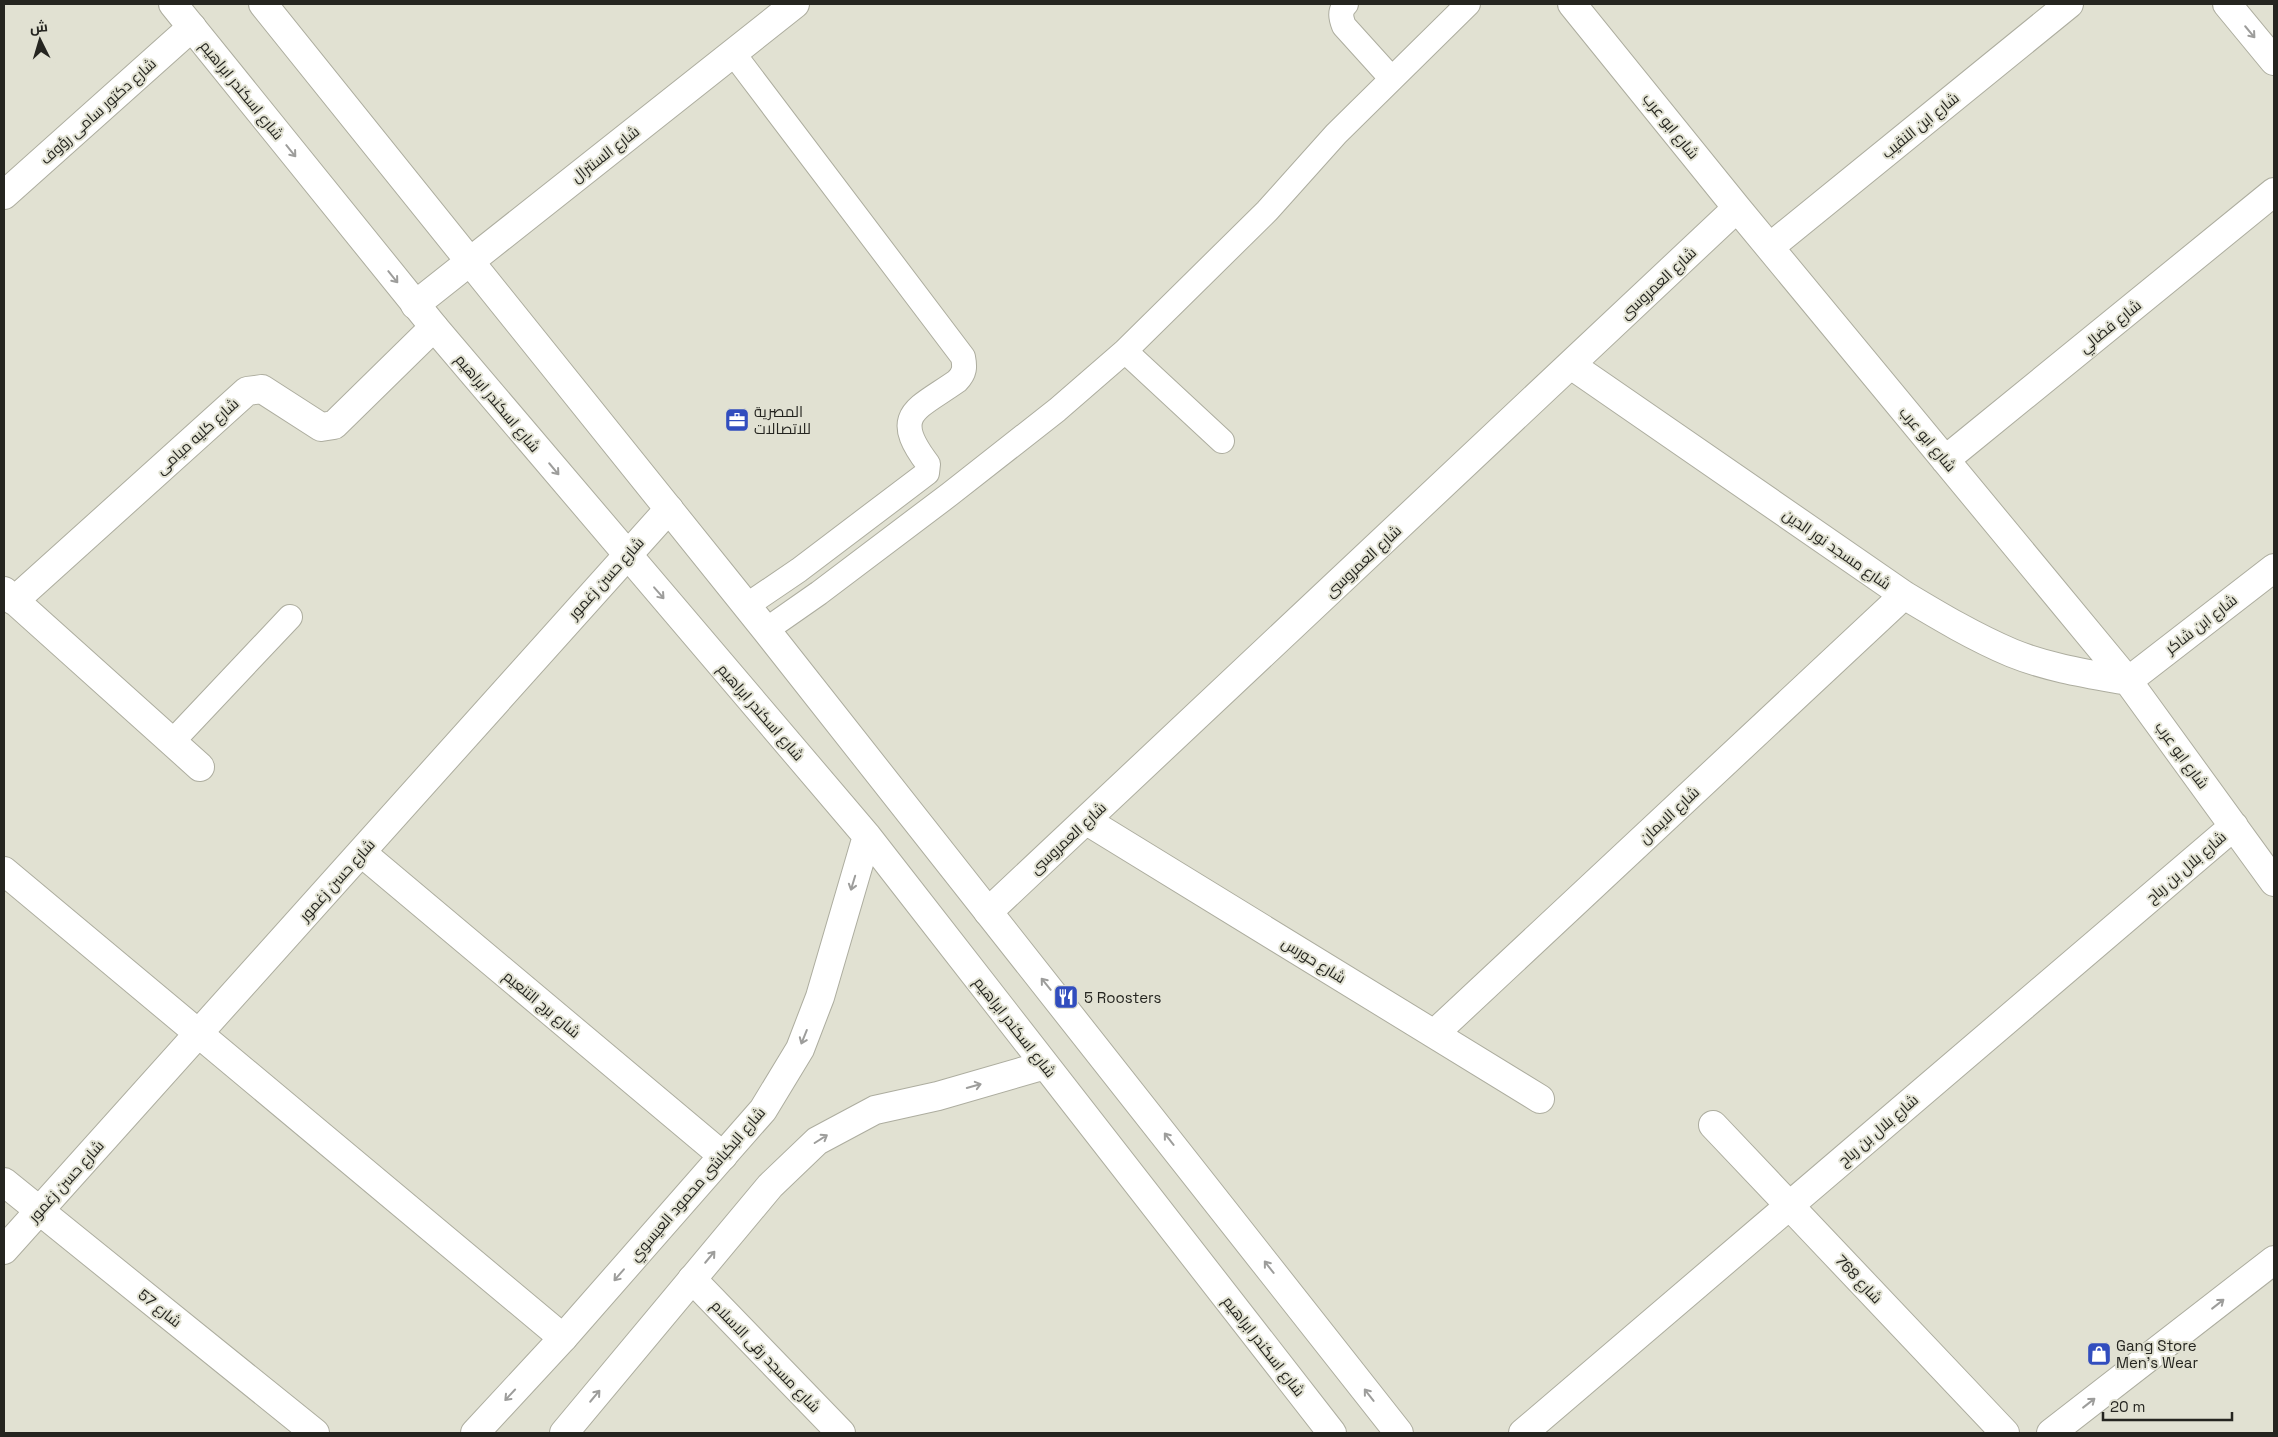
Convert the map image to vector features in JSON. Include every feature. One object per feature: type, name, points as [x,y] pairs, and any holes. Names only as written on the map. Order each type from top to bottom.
[{"type":"street","name":"شارع اسكندر ابراهيم","points":[[173,4],[434,328],[867,836],[1326,1431]]},
{"type":"street","points":[[263,4],[766,630],[1399,1433]]},
{"type":"street","name":"شارع السنترال","points":[[416,305],[795,4]]},
{"type":"street","name":"شارع ابن النقيب","points":[[1770,247],[2069,4]]},
{"type":"street","points":[[2227,4],[2274,61]]},
{"type":"street","name":"شارع ابو عرب","points":[[1583,8],[1738,208],[2128,681],[2274,882]]},
{"type":"street","name":"شارع دكتور سامى رؤوف","points":[[4,195],[192,27]]},
{"type":"street","name":"شارع فضالي","points":[[1945,460],[2274,192]]},
{"type":"street","name":"شارع العمروسى","points":[[988,912],[1738,208]]},
{"type":"street","name":"شارع كليه ميامى","points":[[9,596],[247,390],[262,389],[320,426],[334,425],[434,328]]},
{"type":"street","name":"شارع مسجد نور الدين","points":[[1572,364],[1904,595],[1959,628],[2014,654],[2070,671],[2128,681]]},
{"type":"street","name":"شارع حسن زغمور","points":[[4,1250],[362,853],[668,509]]},
{"type":"street","name":"شارع ابن شاكر","points":[[2128,681],[2274,568]]},
{"type":"street","name":"شارع الايمان","points":[[1434,1034],[1904,595]]},
{"type":"street","points":[[9,596],[200,767]]},
{"type":"street","name":"شارع حورس","points":[[1087,821],[1540,1099]]},
{"type":"street","name":"شارع بلال بن رباح","points":[[1523,1433],[2234,826]]},
{"type":"street","name":"شارع البكباشى محمود العيسوي","points":[[475,1433],[563,1338],[763,1110],[800,1049],[820,997],[867,836]]},
{"type":"street","name":"شارع برج التنعيم","points":[[362,853],[723,1156]]},
{"type":"street","points":[[4,871],[563,1338]]},
{"type":"street","points":[[564,1433],[770,1186],[817,1141],[875,1110],[938,1096],[1045,1065]]},
{"type":"street","name":"شارع 768","points":[[1713,1125],[2005,1433]]},
{"type":"street","name":"شارع 57","points":[[4,1182],[315,1433]]},
{"type":"street","points":[[2051,1433],[2274,1260]]},
{"type":"street","name":"شارع مسجد رقى الاسلام","points":[[692,1279],[837,1432]]},
{"type":"lane","points":[[1346,4],[1342,8],[1340,18],[1344,26],[1392,78]]},
{"type":"lane","points":[[766,630],[819,593],[950,494],[1057,410],[1124,351],[1267,211],[1336,134],[1468,4]]},
{"type":"lane","points":[[733,53],[963,357],[964,363],[962,376],[916,410],[910,419],[910,435],[928,464],[927,473],[799,570],[746,606]]},
{"type":"lane","points":[[1124,351],[1222,441]]},
{"type":"lane","points":[[172,742],[290,617]]},
{"type":"place","name":"المصرية للاتصالات","points":[[737,420]]},
{"type":"place","name":"5 Roosters","points":[[1066,997]]},
{"type":"place","name":"Gang Store Men's Wear","points":[[2099,1354]]}]
